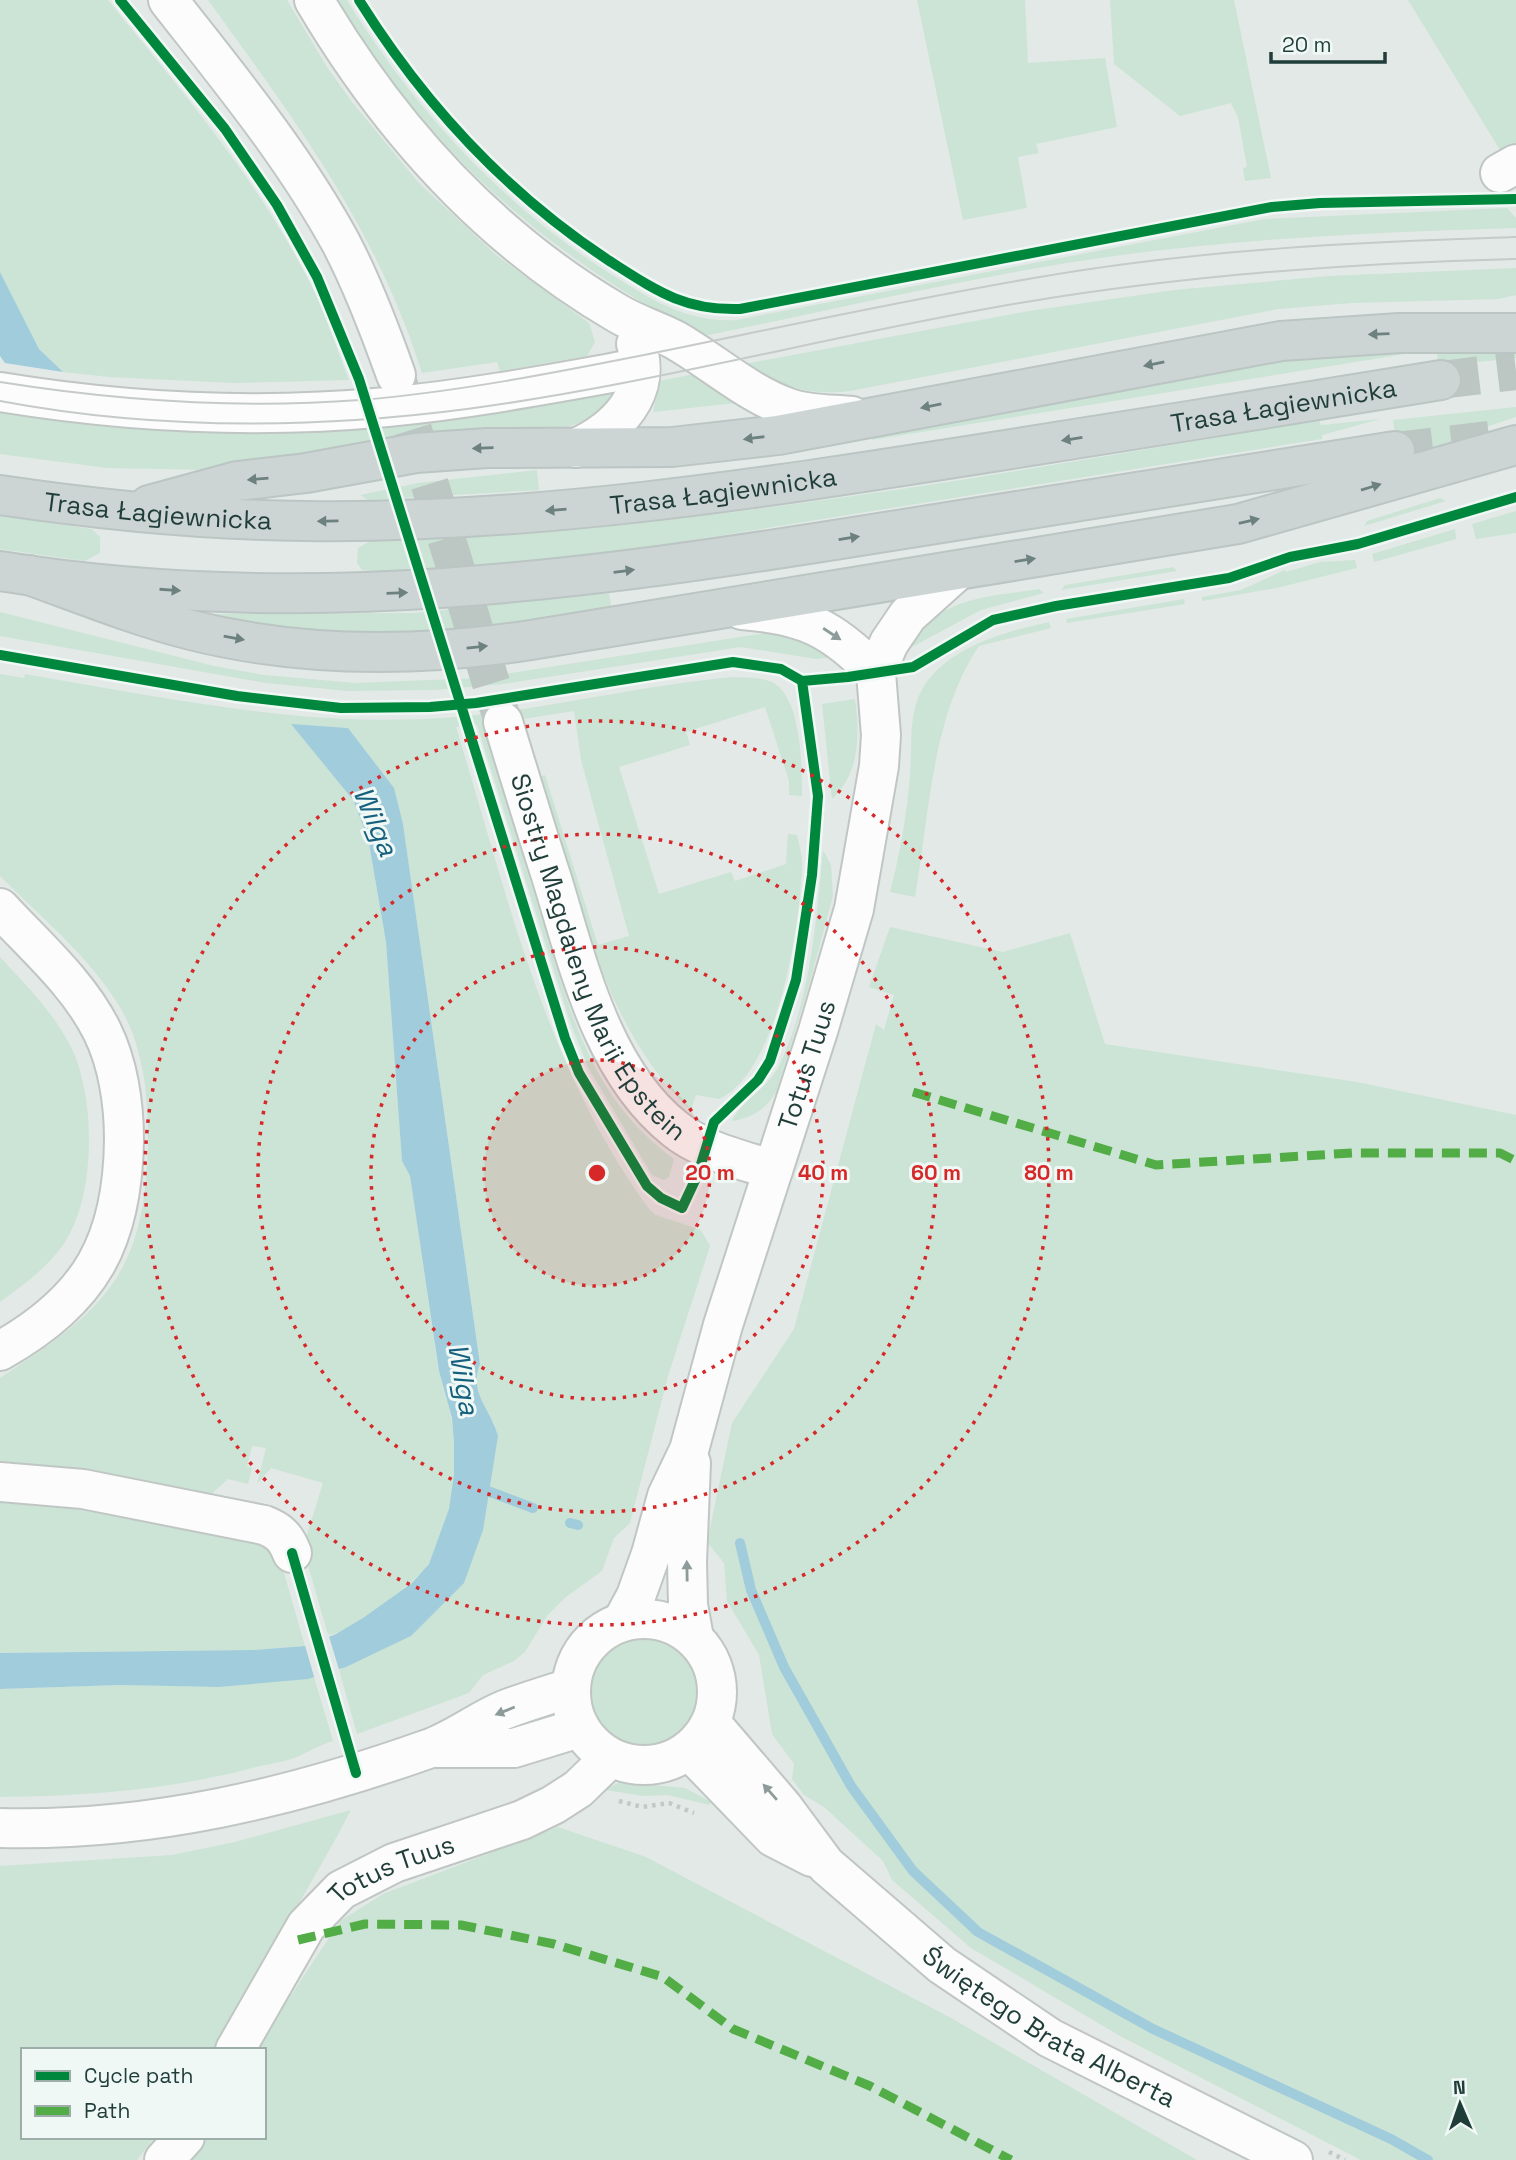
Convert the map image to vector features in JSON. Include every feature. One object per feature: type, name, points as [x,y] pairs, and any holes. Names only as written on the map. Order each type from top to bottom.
[{"type":"main road","points":[[130,511],[237,481],[306,473],[416,453],[463,449],[705,444],[869,418],[1282,341],[1387,333],[1516,333]]},
{"type":"main road","name":"Trasa Łagiewnicka","points":[[0,495],[130,511],[306,521],[476,516],[615,505],[762,488],[1441,380]]},
{"type":"main road","points":[[14,573],[189,630],[285,646],[344,652],[409,652],[490,646],[1238,524],[1516,445]]},
{"type":"main road","points":[[14,573],[99,584],[240,594],[402,593],[496,586],[715,560],[1395,451]]},
{"type":"street","points":[[168,0],[258,115],[320,207],[369,302],[396,375]]},
{"type":"street","points":[[313,0],[380,101],[445,176],[504,233],[577,288],[620,315],[676,341],[776,403],[804,412],[869,418]]},
{"type":"street","points":[[576,448],[599,438],[622,417],[630,404],[639,368],[637,349],[620,315]]},
{"type":"street","points":[[0,392],[68,402],[188,412],[350,410],[497,393],[639,368]]},
{"type":"street","name":"Totus Tuus","points":[[622,1622],[651,1554],[667,1496],[689,1450],[717,1347],[818,1031],[859,882],[879,766],[881,735],[876,673],[889,643],[908,615],[957,571]]},
{"type":"street","points":[[719,609],[781,613],[811,622],[850,646],[876,673]]},
{"type":"street","name":"Siostry Magdaleny Marii Epstein","points":[[503,722],[574,951],[598,1017],[621,1063],[642,1096],[675,1129],[706,1147],[773,1170]]},
{"type":"street","points":[[0,908],[58,970],[102,1031],[120,1093],[124,1140],[120,1201],[103,1254],[89,1277],[67,1299],[0,1351]]},
{"type":"street","name":"Totus Tuus","points":[[689,1450],[691,1498],[687,1573],[694,1638]]},
{"type":"street","points":[[0,1482],[83,1489],[264,1525],[276,1530],[286,1539],[292,1553]]},
{"type":"street","points":[[640,1618],[662,1620],[694,1638],[708,1656],[716,1678],[717,1701],[700,1737],[671,1761],[651,1765],[630,1765],[610,1758],[592,1745],[579,1728],[572,1709],[570,1688],[575,1666],[586,1646],[602,1631],[640,1618]]},
{"type":"street","points":[[0,1828],[95,1827],[183,1816],[294,1790],[431,1748],[503,1711],[570,1688]]},
{"type":"street","points":[[431,1748],[514,1748],[579,1728]]},
{"type":"street","name":"Świętego Brata Alberta","points":[[700,1737],[783,1807],[826,1865],[942,1965],[1049,2038],[1307,2154]]},
{"type":"street","name":"Totus Tuus","points":[[236,2048],[306,1926],[341,1890],[394,1863],[498,1828],[553,1805],[578,1789],[610,1758]]},
{"type":"street","points":[[164,2160],[183,2139]]},
{"type":"path","points":[[610,1799],[642,1807],[669,1802],[700,1816]]},
{"type":"path","points":[[1307,2154],[1345,2160]]},
{"type":"green space","points":[[0,0],[108,0],[216,135],[265,206],[315,293],[349,380],[234,383],[109,377],[63,372],[39,349],[0,272]]},
{"type":"green space","points":[[208,0],[287,0],[327,67],[352,102],[418,182],[496,255],[589,323],[595,342],[587,356],[500,371],[497,362],[422,373],[382,270],[357,223],[302,133]]},
{"type":"green space","points":[[338,0],[347,0],[401,79],[463,152],[532,217],[569,246],[639,292],[701,318],[736,320],[1265,219],[1507,208],[1516,218],[1516,228],[1288,239],[1118,255],[970,280],[699,337],[588,268],[505,203],[442,141],[413,108],[361,37]]},
{"type":"green space","points":[[917,0],[1025,0],[1028,63],[1105,58],[1117,127],[1036,144],[1039,153],[1018,157],[1027,208],[963,220]]},
{"type":"green space","points":[[1110,0],[1234,0],[1271,178],[1245,181],[1243,168],[1247,167],[1238,117],[1231,103],[1180,116],[1114,64]]},
{"type":"green space","points":[[1408,0],[1516,0],[1516,143],[1500,150]]},
{"type":"green space","points":[[1516,268],[1516,295],[1499,299],[1352,303],[1278,309],[850,391],[820,392],[794,388],[744,364],[1029,311],[1174,290],[1329,276]]},
{"type":"green space","points":[[1516,343],[1516,358],[1439,366],[1436,349],[872,440],[870,430],[1248,358]]},
{"type":"green space","points":[[695,374],[736,403],[653,412],[659,381]]},
{"type":"green space","points":[[615,388],[597,413],[570,426],[212,470],[107,468],[0,454],[0,408]]},
{"type":"green space","points":[[1516,407],[1516,417],[1489,426],[1480,442],[1401,469],[1393,420]]},
{"type":"green space","points":[[1380,419],[1322,435],[1322,439],[654,546],[517,564],[380,573],[362,570],[357,563],[358,548],[372,540],[491,535],[729,512],[965,479],[1319,420],[1321,425]]},
{"type":"green space","points":[[537,470],[539,490],[368,500],[360,495],[418,483]]},
{"type":"green space","points":[[1440,498],[1446,501],[1364,526],[1367,521]]},
{"type":"green space","points":[[1516,511],[1516,533],[1476,539],[1472,524]]},
{"type":"green space","points":[[0,516],[92,529],[100,537],[100,553],[85,561],[0,549]]},
{"type":"green space","points":[[1455,529],[1456,539],[1374,562],[1372,554]]},
{"type":"green space","points":[[1355,560],[1357,568],[1277,588],[1202,601],[1202,597],[1241,590],[1285,570],[1286,572],[1320,562]]},
{"type":"green space","points":[[1173,567],[1177,571],[1061,590],[1065,585]]},
{"type":"green space","points":[[1039,589],[1044,593],[981,610],[910,648],[920,631],[933,618],[948,609],[983,598]]},
{"type":"green space","points":[[609,593],[613,615],[345,641],[205,616],[415,613]]},
{"type":"green space","points":[[1184,599],[1185,604],[1067,623],[1066,619]]},
{"type":"green space","points":[[0,612],[214,666],[264,675],[356,683],[480,678],[772,632],[795,635],[832,657],[816,659],[741,647],[503,684],[434,690],[348,691],[266,683],[0,636]]},
{"type":"green space","points":[[1049,622],[1051,628],[979,646],[963,673],[942,734],[915,897],[890,892],[907,805],[913,719],[917,701],[926,683],[955,656],[973,646],[1012,631]]},
{"type":"green space","points":[[0,674],[24,678],[25,674],[223,707],[324,718],[374,720],[424,719],[502,712],[733,677],[758,678],[772,682],[782,690],[789,702],[798,733],[802,796],[789,795],[789,781],[765,707],[686,732],[690,745],[619,767],[659,894],[731,872],[735,881],[786,864],[788,834],[797,835],[801,851],[796,924],[782,995],[771,1029],[757,1060],[739,1084],[719,1099],[696,1095],[691,1110],[660,1077],[635,1039],[614,998],[580,910],[541,776],[545,775],[598,945],[629,936],[581,760],[574,711],[483,725],[561,979],[585,1046],[620,1107],[644,1134],[674,1159],[669,1177],[664,1180],[652,1175],[589,1069],[571,1025],[477,725],[456,727],[533,978],[556,1039],[583,1098],[614,1155],[650,1210],[656,1215],[701,1230],[710,1246],[668,1376],[630,1523],[614,1538],[602,1571],[566,1597],[547,1616],[525,1652],[514,1661],[483,1675],[469,1693],[357,1734],[339,1670],[411,1636],[491,1474],[498,1436],[494,1423],[478,1399],[476,1374],[480,1363],[403,824],[348,728],[292,725],[353,800],[368,838],[386,942],[402,1161],[410,1176],[437,1360],[453,1433],[452,1494],[436,1552],[427,1566],[401,1591],[357,1623],[328,1635],[306,1558],[306,1538],[323,1483],[271,1468],[257,1484],[266,1448],[252,1446],[247,1466],[252,1468],[248,1484],[228,1479],[207,1498],[77,1469],[0,1463],[0,1378],[69,1329],[94,1306],[114,1282],[129,1254],[139,1222],[146,1183],[148,1137],[143,1071],[134,1039],[121,1009],[80,955],[0,876]]},
{"type":"green space","points":[[855,699],[856,753],[848,777],[832,799],[822,704]]},
{"type":"green space","points":[[823,850],[831,865],[833,896],[776,1092],[758,1112],[732,1121],[775,1072],[790,1039],[799,1012],[810,959]]},
{"type":"green space","points":[[890,927],[1003,952],[1070,933],[1105,1044],[1357,1082],[1516,1115],[1516,2160],[1361,2160],[1120,2036],[971,1948],[892,1880],[883,1861],[824,1807],[804,1795],[792,1779],[794,1764],[772,1734],[759,1655],[727,1601],[724,1563],[707,1542],[732,1423],[794,1329],[876,1024],[884,1030],[894,995],[869,987]]},
{"type":"green space","points":[[0,957],[48,1012],[72,1049],[85,1095],[89,1148],[82,1202],[63,1245],[42,1269],[0,1302]]},
{"type":"green space","points":[[0,1499],[58,1502],[271,1546],[282,1566],[305,1646],[253,1650],[0,1653]]},
{"type":"green space","points":[[643,1638],[664,1642],[681,1654],[693,1671],[697,1692],[693,1713],[681,1730],[664,1742],[643,1746],[622,1742],[605,1730],[593,1713],[589,1692],[593,1671],[605,1654],[622,1642]]},
{"type":"green space","points":[[314,1677],[333,1741],[294,1758],[221,1776],[158,1787],[0,1797],[0,1689],[120,1685],[219,1687]]},
{"type":"green space","points":[[620,1782],[685,1788],[711,1802],[709,1805],[668,1795],[644,1796],[605,1790]]},
{"type":"green space","points":[[351,1810],[216,2048],[21,2048],[21,2139],[153,2139],[137,2160],[0,2160],[0,1866],[172,1855],[235,1842]]},
{"type":"green space","points":[[558,1827],[646,1857],[951,2018],[1197,2160],[183,2160],[199,2139],[266,2139],[266,2048],[256,2048],[340,1921],[383,1894]]},
{"type":"water","points":[[0,272],[39,349],[63,372],[5,363],[0,356]]},
{"type":"water","name":"Wilga","points":[[291,724],[348,728],[394,788],[403,824],[480,1364],[477,1384],[498,1436],[483,1530],[464,1583],[411,1636],[346,1667],[308,1679],[219,1687],[120,1685],[0,1689],[0,1653],[253,1650],[305,1646],[336,1634],[412,1583],[429,1564],[449,1509],[454,1474],[452,1418],[439,1371],[410,1176],[402,1161],[386,942],[368,838],[353,800]]},
{"type":"pier","points":[[328,1633],[340,1673],[315,1680],[304,1642]]},
{"type":"waterway","points":[[477,1487],[533,1508]]},
{"type":"waterway","points":[[570,1523],[578,1525]]},
{"type":"waterway","points":[[740,1543],[751,1590],[784,1667],[851,1786],[913,1871],[978,1932],[1153,2029],[1391,2139],[1428,2160]]},
{"type":"tunnel","points":[[1441,380],[1516,371]]},
{"type":"tunnel","points":[[396,375],[503,722]]},
{"type":"tunnel","points":[[1395,451],[1497,439]]},
{"type":"tram line","points":[[0,382],[180,402],[270,404],[360,400],[541,375],[937,295],[1094,268],[1274,249],[1516,237]]},
{"type":"tram line","points":[[0,401],[175,422],[292,423],[409,416],[607,386],[956,314],[1148,284],[1270,272],[1516,259]]},
{"type":"marked path","points":[[913,1092],[1156,1165],[1352,1153],[1500,1153],[1516,1161]]},
{"type":"marked path","points":[[298,1940],[365,1924],[461,1925],[554,1944],[663,1977],[733,2029],[870,2086],[1011,2160]]},
{"type":"cycle path","points":[[120,0],[225,129],[277,205],[317,277],[359,379],[565,1038],[579,1073],[647,1186],[661,1198],[682,1208],[698,1174],[714,1122],[758,1080],[770,1061],[796,980],[812,875],[818,796],[802,681]]},
{"type":"cycle path","points":[[359,0],[384,38],[439,110],[501,175],[570,234],[608,260],[655,289],[702,306],[740,309],[1272,207],[1320,203],[1516,199]]},
{"type":"cycle path","points":[[0,655],[237,696],[341,708],[430,707],[476,703],[733,662],[781,669],[802,681],[848,677],[913,667],[993,620],[1056,606],[1229,578],[1290,557],[1358,544],[1516,497]]},
{"type":"cycle path","points":[[292,1553],[356,1773]]}]
